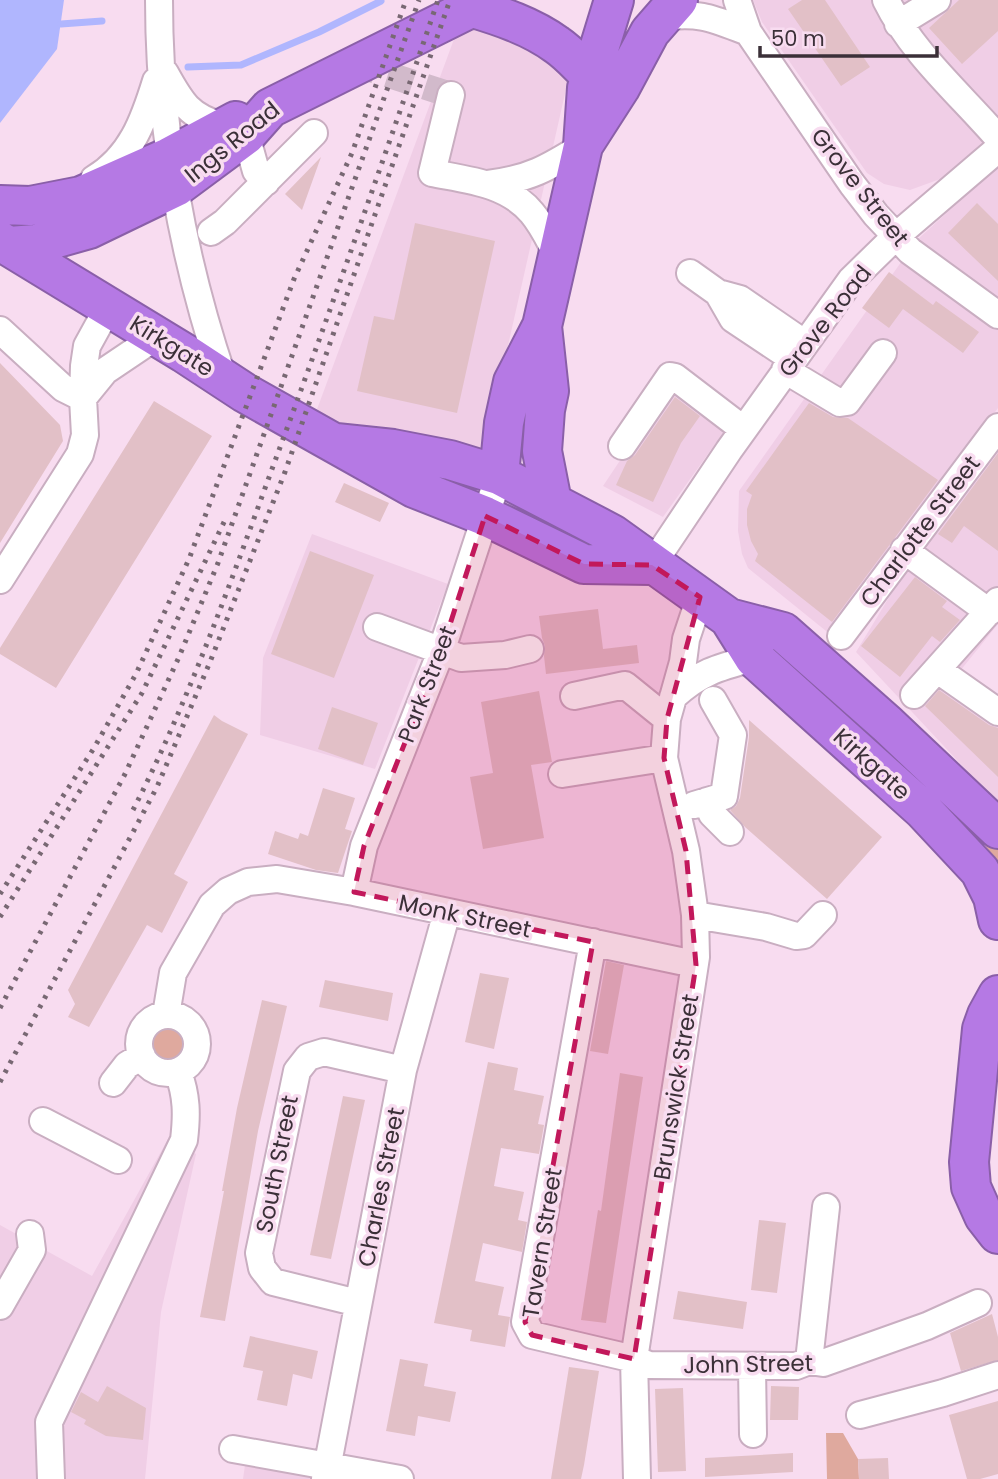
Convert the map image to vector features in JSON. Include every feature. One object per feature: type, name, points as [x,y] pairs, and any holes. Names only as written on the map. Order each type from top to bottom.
[{"type":"highway","points":[[499,475],[504,423],[513,382],[542,326],[583,146],[587,88],[614,0]]},
{"type":"highway","points":[[478,4],[559,45],[590,75]]},
{"type":"highway","name":"Ings Road","points":[[4,244],[36,244],[89,229],[247,123],[478,4]]},
{"type":"highway","points":[[583,146],[670,9]]},
{"type":"highway","points":[[0,205],[30,206],[57,201],[173,172]]},
{"type":"highway","name":"Kirkgate","points":[[4,244],[223,378],[414,488],[485,516],[584,564],[652,565]]},
{"type":"highway","points":[[542,326],[549,391],[542,451],[552,502]]},
{"type":"highway","name":"Kirkgate","points":[[336,443],[393,449],[450,460],[499,475],[612,534],[715,608],[783,632],[887,724],[998,829]]},
{"type":"highway","name":"Kirkgate","points":[[715,608],[754,658],[923,810],[971,860],[980,870],[993,897],[998,920]]},
{"type":"highway","points":[[998,995],[986,1014],[982,1029],[969,1162],[971,1187],[984,1216],[998,1234]]},
{"type":"street","points":[[159,0],[160,66],[173,172],[193,280],[223,378]]},
{"type":"street","name":"Grove Street","points":[[737,0],[748,32],[852,184],[895,237],[910,251],[998,315]]},
{"type":"street","points":[[886,0],[898,24],[915,46],[998,138]]},
{"type":"street","points":[[898,24],[937,0]]},
{"type":"street","points":[[670,9],[706,16],[748,32]]},
{"type":"street","points":[[160,66],[189,111],[208,122],[247,123],[256,171],[266,182]]},
{"type":"street","points":[[57,201],[106,172],[120,158],[142,121],[160,66]]},
{"type":"street","points":[[452,95],[432,173],[488,184],[508,192],[532,213],[558,256]]},
{"type":"street","points":[[211,232],[225,222],[314,132]]},
{"type":"street","points":[[488,184],[507,182],[544,171],[583,146]]},
{"type":"street","name":"Grove Road","points":[[652,565],[794,357],[851,281],[895,237],[998,149]]},
{"type":"street","points":[[690,273],[718,293],[733,319],[794,357],[840,403],[847,402],[883,353]]},
{"type":"street","points":[[0,580],[80,454],[85,435],[83,366],[87,346],[109,306]]},
{"type":"street","points":[[0,330],[63,388],[82,398]]},
{"type":"street","points":[[82,398],[105,371],[157,336]]},
{"type":"street","points":[[622,446],[670,376],[675,377],[736,440]]},
{"type":"street","name":"Charlotte Street","points":[[841,636],[998,428]]},
{"type":"street","name":"Park Street","points":[[354,892],[364,846],[442,649],[499,475]]},
{"type":"street","points":[[904,550],[994,607],[914,695]]},
{"type":"street","name":"Brunswick Street","points":[[637,1479],[634,1359],[696,964],[695,915],[686,850],[664,758],[670,708],[686,639],[715,608]]},
{"type":"street","points":[[377,626],[461,658],[505,655],[530,649]]},
{"type":"street","points":[[575,696],[625,685],[670,708],[703,673],[754,658]]},
{"type":"street","points":[[939,670],[998,712]]},
{"type":"street","points":[[713,700],[733,735],[724,796],[701,803],[730,832]]},
{"type":"street","points":[[562,774],[664,758]]},
{"type":"street","name":"Monk Street","points":[[166,1015],[173,972],[212,905],[228,891],[248,882],[276,879],[354,892],[680,961]]},
{"type":"street","name":"Charles Street","points":[[326,1472],[403,1070],[447,912]]},
{"type":"street","points":[[695,915],[766,927],[796,936],[804,935],[823,915]]},
{"type":"street","name":"Tavern Street","points":[[593,942],[579,1018],[565,1045],[525,1322],[532,1335],[634,1359]]},
{"type":"street","points":[[166,1015],[184,1020],[196,1034],[197,1052],[192,1061],[178,1072],[169,1074],[153,1069],[142,1056],[139,1047],[143,1029],[157,1018],[166,1015]]},
{"type":"street","name":"South Street","points":[[358,1303],[273,1282],[262,1268],[259,1253],[297,1071],[308,1056],[324,1052],[403,1070]]},
{"type":"street","points":[[113,1083],[127,1065],[142,1056]]},
{"type":"street","points":[[51,1479],[49,1422],[184,1140],[186,1092],[178,1072]]},
{"type":"street","points":[[43,1121],[118,1160]]},
{"type":"street","points":[[809,1361],[826,1207]]},
{"type":"street","points":[[0,1306],[32,1250],[30,1234]]},
{"type":"street","name":"John Street","points":[[634,1359],[649,1364],[752,1367],[796,1366],[809,1361],[823,1363],[928,1326],[978,1303]]},
{"type":"street","points":[[752,1367],[753,1434]]},
{"type":"street","points":[[860,1415],[998,1375]]},
{"type":"street","points":[[233,1449],[326,1472],[400,1479]]},
{"type":"highlighted area","points":[[485,516],[584,564],[652,565],[700,597],[667,719],[664,758],[686,851],[696,965],[634,1359],[532,1335],[525,1322],[593,942],[354,892],[364,846],[442,649]]},
{"type":"shaded area","points":[[753,0],[998,0],[998,136],[943,178],[910,190],[884,184],[867,173],[762,22]]},
{"type":"shaded area","points":[[460,23],[508,26],[569,76],[483,456],[329,420],[316,412]]},
{"type":"shaded area","points":[[998,166],[998,303],[935,257],[917,240]]},
{"type":"shaded area","points":[[904,258],[998,323],[998,408],[831,635],[748,568],[742,554],[738,531],[739,491]]},
{"type":"shaded area","points":[[673,381],[728,426],[663,517],[603,486]]},
{"type":"shaded area","points":[[998,441],[998,624],[960,671],[998,701],[998,804],[856,652],[931,528]]},
{"type":"shaded area","points":[[312,534],[448,584],[375,769],[260,735],[263,658]]},
{"type":"shaded area","points":[[812,673],[825,690],[998,848],[998,863],[981,840],[804,680]]},
{"type":"shaded area","points":[[169,1025],[181,1031],[187,1043],[181,1055],[169,1061],[157,1055],[151,1043],[157,1031]]},
{"type":"shaded area","points":[[168,1139],[196,1154],[161,1312],[145,1479],[0,1479],[0,1225],[92,1276]]},
{"type":"shaded area","points":[[826,1433],[843,1433],[858,1459],[859,1479],[827,1479]]},
{"type":"shaded area","points":[[245,1465],[354,1478],[354,1479],[243,1479]]},
{"type":"water","points":[[0,0],[64,0],[57,49],[0,123]]},
{"type":"building","points":[[802,0],[825,0],[870,67],[841,86],[788,9]]},
{"type":"building","points":[[959,0],[998,0],[998,31],[962,64],[929,28]]},
{"type":"building","points":[[321,157],[302,210],[285,194]]},
{"type":"building","points":[[977,203],[998,224],[998,281],[948,233]]},
{"type":"building","points":[[415,223],[495,241],[457,413],[357,391],[374,316],[394,320]]},
{"type":"building","points":[[889,272],[933,305],[936,301],[979,332],[963,353],[903,309],[889,328],[862,308]]},
{"type":"building","points":[[0,363],[60,425],[63,441],[0,543]]},
{"type":"building","points":[[675,397],[700,416],[681,443],[653,502],[616,485],[627,461],[635,455]]},
{"type":"building","points":[[154,401],[212,436],[56,688],[0,654],[0,648]]},
{"type":"building","points":[[809,403],[833,417],[848,418],[938,480],[832,622],[755,561],[758,554],[747,525],[747,509],[752,495],[746,491]]},
{"type":"building","points":[[998,453],[998,551],[964,526],[952,543],[938,534]]},
{"type":"building","points":[[344,483],[389,503],[380,522],[335,502]]},
{"type":"building","points":[[310,551],[374,575],[334,678],[271,654]]},
{"type":"building","points":[[915,577],[947,601],[942,607],[960,620],[940,642],[932,636],[900,677],[861,646]]},
{"type":"building","points":[[598,609],[603,649],[637,645],[639,663],[546,674],[545,646],[539,616]]},
{"type":"building","points":[[939,690],[989,725],[998,728],[998,777],[925,706]]},
{"type":"building","points":[[539,691],[552,762],[531,765],[544,838],[483,849],[470,777],[493,773],[481,702]]},
{"type":"building","points":[[332,707],[378,723],[363,765],[318,749]]},
{"type":"building","points":[[214,715],[248,734],[174,874],[188,882],[162,933],[147,925],[89,1027],[68,1017],[75,1004],[68,990]]},
{"type":"building","points":[[749,720],[882,837],[827,899],[745,827],[730,810],[740,798]]},
{"type":"building","points":[[323,788],[355,798],[345,829],[352,831],[338,873],[316,870],[268,854],[275,831],[298,839],[300,833],[308,836]]},
{"type":"building","points":[[606,961],[624,965],[608,1054],[590,1051]]},
{"type":"building","points":[[480,973],[509,978],[494,1049],[465,1042]]},
{"type":"building","points":[[325,980],[393,993],[388,1021],[319,1007]]},
{"type":"building","points":[[262,1000],[287,1006],[258,1131],[225,1321],[200,1317],[237,1108]]},
{"type":"building","points":[[488,1062],[518,1068],[514,1090],[544,1096],[538,1124],[544,1125],[539,1154],[501,1148],[494,1186],[524,1192],[518,1220],[527,1222],[522,1252],[483,1243],[475,1281],[504,1287],[498,1315],[510,1317],[505,1347],[470,1341],[472,1330],[434,1323]]},
{"type":"building","points":[[620,1073],[643,1077],[606,1323],[581,1320],[598,1210],[601,1211]]},
{"type":"building","points":[[343,1096],[365,1100],[331,1259],[310,1255]]},
{"type":"building","points":[[759,1220],[786,1223],[777,1293],[751,1290]]},
{"type":"building","points":[[678,1291],[747,1302],[743,1329],[673,1319]]},
{"type":"building","points":[[992,1314],[998,1337],[998,1360],[961,1371],[950,1333]]},
{"type":"building","points":[[250,1336],[318,1351],[312,1379],[293,1374],[287,1406],[257,1400],[263,1371],[243,1367]]},
{"type":"building","points":[[400,1359],[428,1364],[424,1386],[456,1392],[450,1422],[418,1416],[415,1436],[386,1431]]},
{"type":"building","points":[[569,1367],[599,1371],[584,1465],[581,1479],[551,1479]]},
{"type":"building","points":[[107,1386],[146,1408],[143,1440],[106,1436],[84,1424],[86,1420],[71,1412],[81,1392],[98,1402]]},
{"type":"building","points":[[771,1386],[799,1387],[798,1420],[770,1420]]},
{"type":"building","points":[[683,1388],[686,1471],[658,1472],[655,1389]]},
{"type":"building","points":[[998,1401],[998,1474],[967,1479],[949,1415]]},
{"type":"building","points":[[793,1453],[793,1472],[705,1477],[705,1458]]},
{"type":"building","points":[[888,1458],[889,1479],[859,1479],[858,1459]]},
{"type":"waterway","points":[[188,67],[241,65],[319,32],[381,1]]},
{"type":"waterway","points":[[61,24],[102,21]]},
{"type":"tunnel","points":[[350,69],[367,68],[451,95]]},
{"type":"railway","points":[[0,894],[94,748],[136,674],[189,559],[294,279],[352,153],[406,0]]},
{"type":"railway","points":[[0,1008],[125,774],[179,657],[218,563],[419,0]]},
{"type":"railway","points":[[133,810],[177,717],[235,570],[346,265],[438,0]]},
{"type":"railway","points":[[0,1082],[157,787],[210,662],[285,472],[450,0]]},
{"type":"railway","points":[[0,917],[142,693],[225,520]]}]
